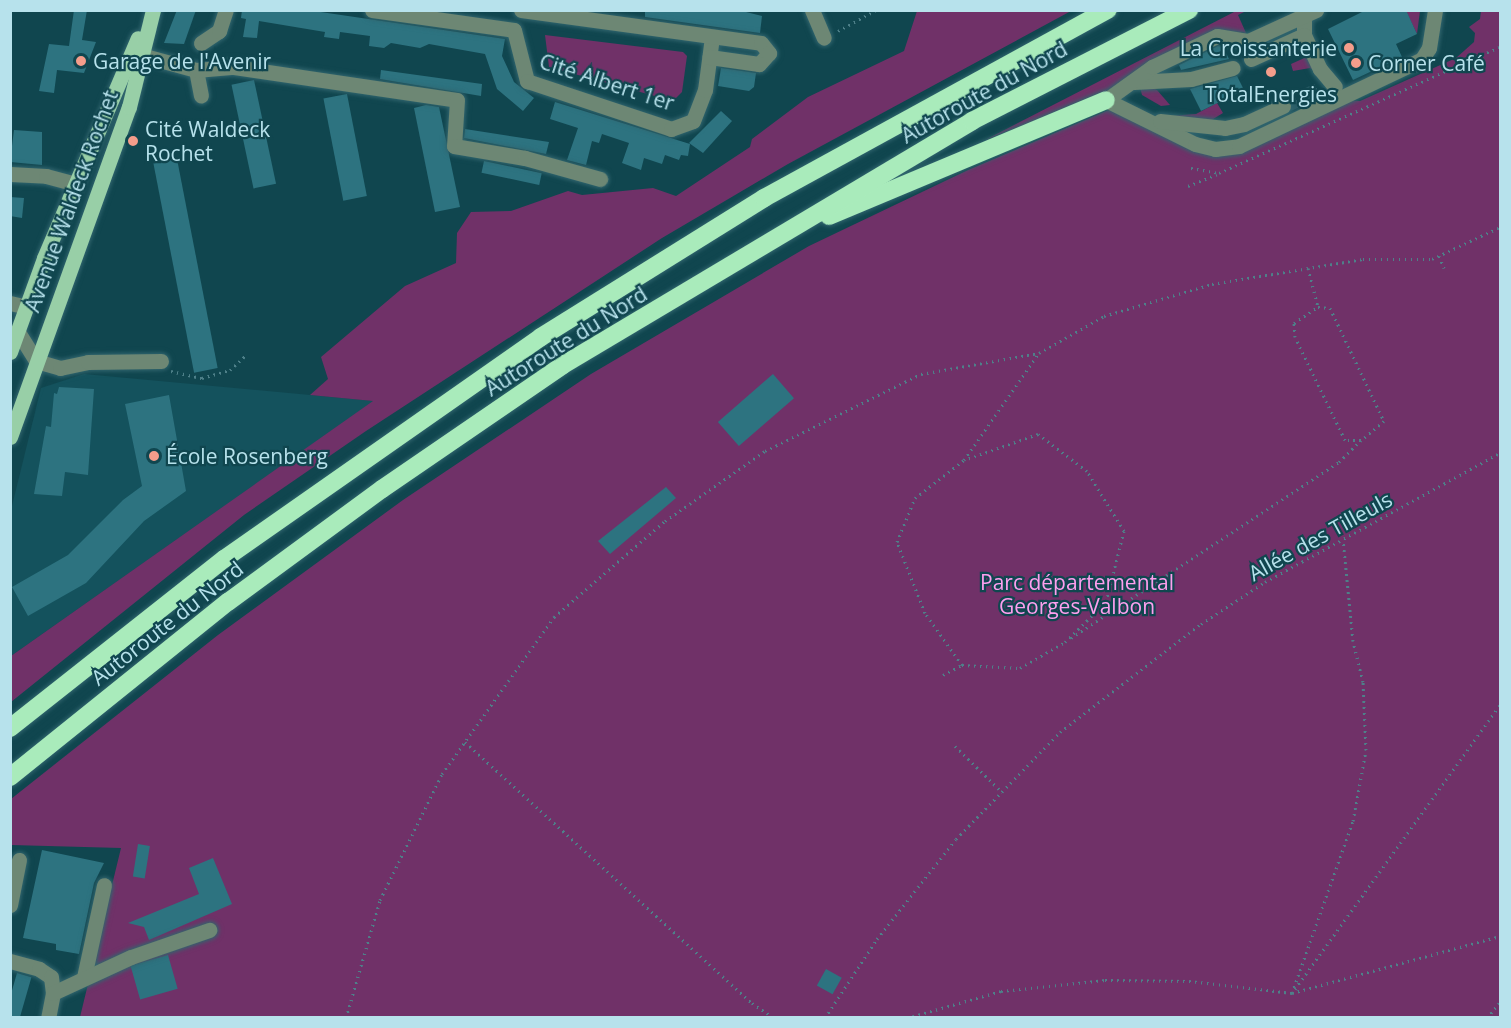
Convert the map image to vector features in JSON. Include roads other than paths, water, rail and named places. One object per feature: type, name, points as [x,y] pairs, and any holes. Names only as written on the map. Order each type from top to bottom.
[{"type":"highway","name":"Autoroute du Nord","points":[[10,728],[253,538],[541,337],[764,198],[1108,10]]},
{"type":"highway","name":"Autoroute du Nord","points":[[10,777],[159,655],[382,489],[563,365],[972,121],[1189,10]]},
{"type":"highway","points":[[790,230],[872,201],[1106,100]]},
{"type":"main road","name":"Avenue Waldeck Rochet","points":[[10,437],[129,107],[152,10]]},
{"type":"main road","name":"Avenue Waldeck Rochet","points":[[10,352],[75,184],[152,10]]},
{"type":"street","points":[[201,43],[219,31],[226,10]]},
{"type":"street","points":[[372,10],[514,30],[525,11],[761,44],[767,47],[769,56],[759,64],[709,57]]},
{"type":"street","points":[[812,10],[824,38]]},
{"type":"street","points":[[1106,100],[1195,144],[1215,149],[1259,139],[1422,59],[1429,48],[1435,10]]},
{"type":"street","points":[[1310,14],[1304,34],[1328,87],[1363,89]]},
{"type":"street","points":[[1106,100],[1152,67],[1217,36],[1248,41],[1310,14]]},
{"type":"street","name":"Cité Albert 1er","points":[[514,30],[526,81],[671,129],[693,121],[705,90],[712,38]]},
{"type":"street","points":[[1251,59],[1304,34]]},
{"type":"street","points":[[141,55],[196,70],[234,67],[457,100],[454,146],[525,158],[600,179]]},
{"type":"street","points":[[1134,82],[1191,79],[1233,68]]},
{"type":"street","points":[[196,70],[201,96]]},
{"type":"street","points":[[1140,117],[1183,126],[1225,128],[1244,124],[1283,106]]},
{"type":"street","points":[[10,174],[46,176],[75,184]]},
{"type":"street","points":[[10,303],[27,306]]},
{"type":"street","points":[[18,332],[36,361],[60,368],[88,362],[161,361]]},
{"type":"street","points":[[10,905],[19,860]]},
{"type":"street","points":[[84,977],[104,885]]},
{"type":"street","points":[[53,993],[84,977],[209,930]]},
{"type":"street","points":[[10,961],[39,969],[51,977],[53,993],[48,1017]]},
{"type":"tunnel","points":[[1283,106],[1322,88]]},
{"type":"place","name":"La Croissanterie","points":[[1349,48]]},
{"type":"place","name":"Garage de l'Avenir","points":[[81,61]]},
{"type":"place","name":"Corner Café","points":[[1356,63]]},
{"type":"place","name":"TotalEnergies","points":[[1271,72]]},
{"type":"place","name":"Cité Waldeck Rochet","points":[[133,141]]},
{"type":"place","name":"École Rosenberg","points":[[154,456]]},
{"type":"park label","name":"Parc départemental Georges-Valbon","points":[[1077,594]]}]
